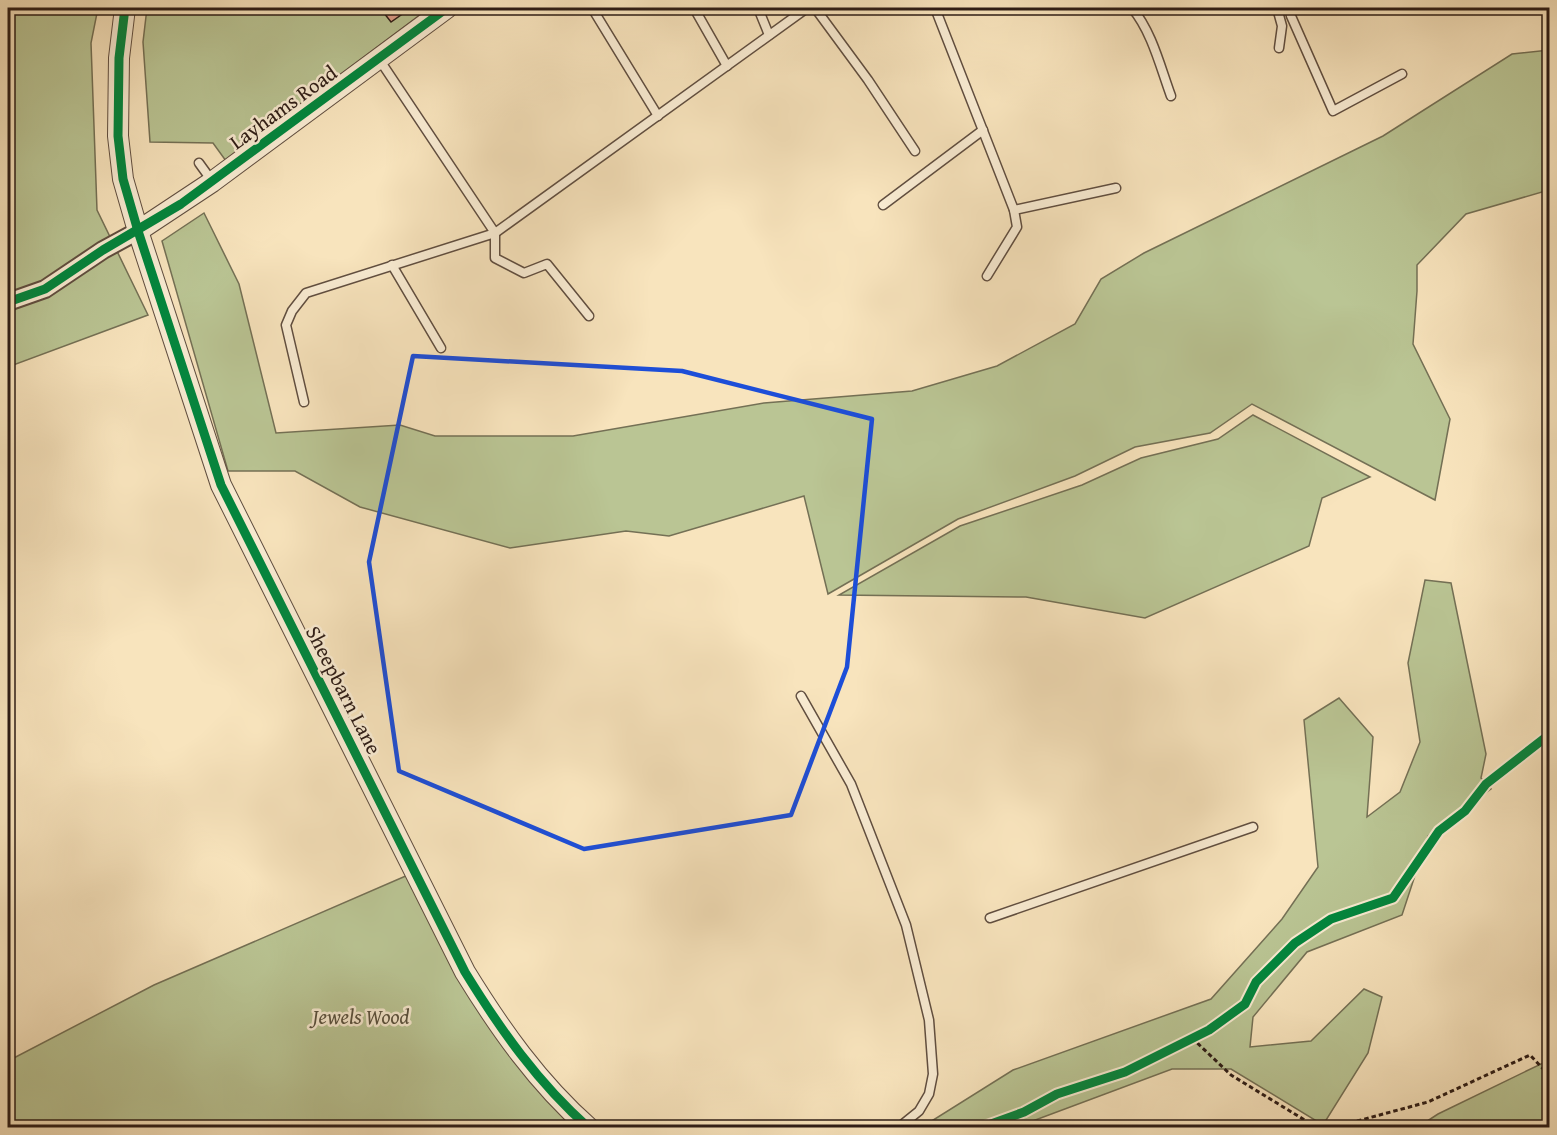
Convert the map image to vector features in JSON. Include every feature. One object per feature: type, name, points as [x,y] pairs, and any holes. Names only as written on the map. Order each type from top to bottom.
[{"type":"street","name":"Sheepbarn Lane","points":[[125,8],[119,58],[118,136],[123,179],[221,485],[465,972],[519,1054],[551,1091],[589,1128]]},
{"type":"street","name":"Layhams Road","points":[[138,231],[212,182],[447,8]]},
{"type":"street","points":[[8,302],[45,289],[103,250],[138,231]]},
{"type":"lane","points":[[592,8],[658,116]]},
{"type":"lane","points":[[694,8],[727,66]]},
{"type":"lane","points":[[758,8],[769,35]]},
{"type":"lane","points":[[304,402],[286,325],[292,311],[306,293],[495,233],[807,8]]},
{"type":"lane","points":[[814,8],[868,80],[915,151]]},
{"type":"lane","points":[[935,8],[1014,210],[1017,227],[987,276]]},
{"type":"lane","points":[[1132,8],[1141,19],[1171,96]]},
{"type":"lane","points":[[1277,8],[1282,26],[1280,48]]},
{"type":"lane","points":[[1289,8],[1334,111],[1402,74]]},
{"type":"lane","points":[[379,59],[495,233],[495,258],[524,273],[547,264],[589,316]]},
{"type":"lane","points":[[883,206],[982,130]]},
{"type":"lane","points":[[199,163],[212,182]]},
{"type":"lane","points":[[1014,210],[1116,188]]},
{"type":"lane","points":[[392,266],[441,348]]},
{"type":"lane","points":[[801,696],[851,784],[906,925],[929,1020],[933,1074],[929,1094],[919,1111],[898,1128]]},
{"type":"lane","points":[[990,918],[1253,827]]},
{"type":"path","points":[[1192,1038],[1231,1075],[1316,1127],[1346,1124],[1428,1102],[1530,1055],[1550,1076]]},
{"type":"highlighted area","points":[[413,356],[682,371],[872,419],[847,667],[791,815],[584,849],[399,771],[369,562]]},
{"type":"green space","points":[[8,8],[98,8],[91,43],[97,210],[148,315],[8,367]]},
{"type":"green space","points":[[147,8],[429,8],[226,161],[213,143],[150,142],[143,42]]},
{"type":"green space","points":[[1549,50],[1549,190],[1466,214],[1417,265],[1413,344],[1450,419],[1435,500],[1252,404],[1210,433],[1135,447],[1075,476],[958,519],[828,594],[804,496],[669,536],[626,531],[510,548],[360,507],[295,471],[228,471],[162,241],[204,213],[239,284],[276,433],[400,425],[435,436],[573,436],[764,403],[912,391],[997,366],[1075,324],[1101,279],[1144,253],[1383,136],[1512,54]]},
{"type":"green space","points":[[1253,415],[1370,477],[1322,498],[1309,546],[1145,618],[1026,597],[839,595],[960,526],[1082,485],[1141,458],[1218,439]]},
{"type":"green space","points":[[1425,580],[1451,583],[1486,754],[1481,778],[1491,789],[1428,836],[1402,915],[1307,952],[1253,1017],[1250,1047],[1311,1041],[1364,989],[1382,997],[1368,1053],[1323,1125],[1231,1069],[1172,1069],[1030,1122],[1003,1127],[922,1127],[1013,1070],[1211,999],[1282,919],[1318,867],[1304,720],[1339,698],[1373,737],[1367,817],[1400,792],[1420,742],[1408,663]]},
{"type":"green space","name":"Jewels Wood","points":[[408,875],[512,1059],[579,1127],[8,1128],[8,1061],[154,985]]},
{"type":"green space","points":[[1545,1062],[1549,1065],[1549,1127],[1418,1127],[1438,1114]]},
{"type":"building","points":[[380,8],[411,8],[391,22]]},
{"type":"cycle path","points":[[125,8],[119,58],[118,136],[123,179],[221,485],[465,972],[521,1054],[553,1093],[589,1128]]},
{"type":"cycle path","points":[[8,302],[45,289],[103,250],[181,204],[447,8]]},
{"type":"cycle path","points":[[980,1128],[1024,1112],[1057,1094],[1125,1072],[1209,1030],[1245,1004],[1256,982],[1295,943],[1331,919],[1393,898],[1439,831],[1465,811],[1486,784],[1550,734]]}]
